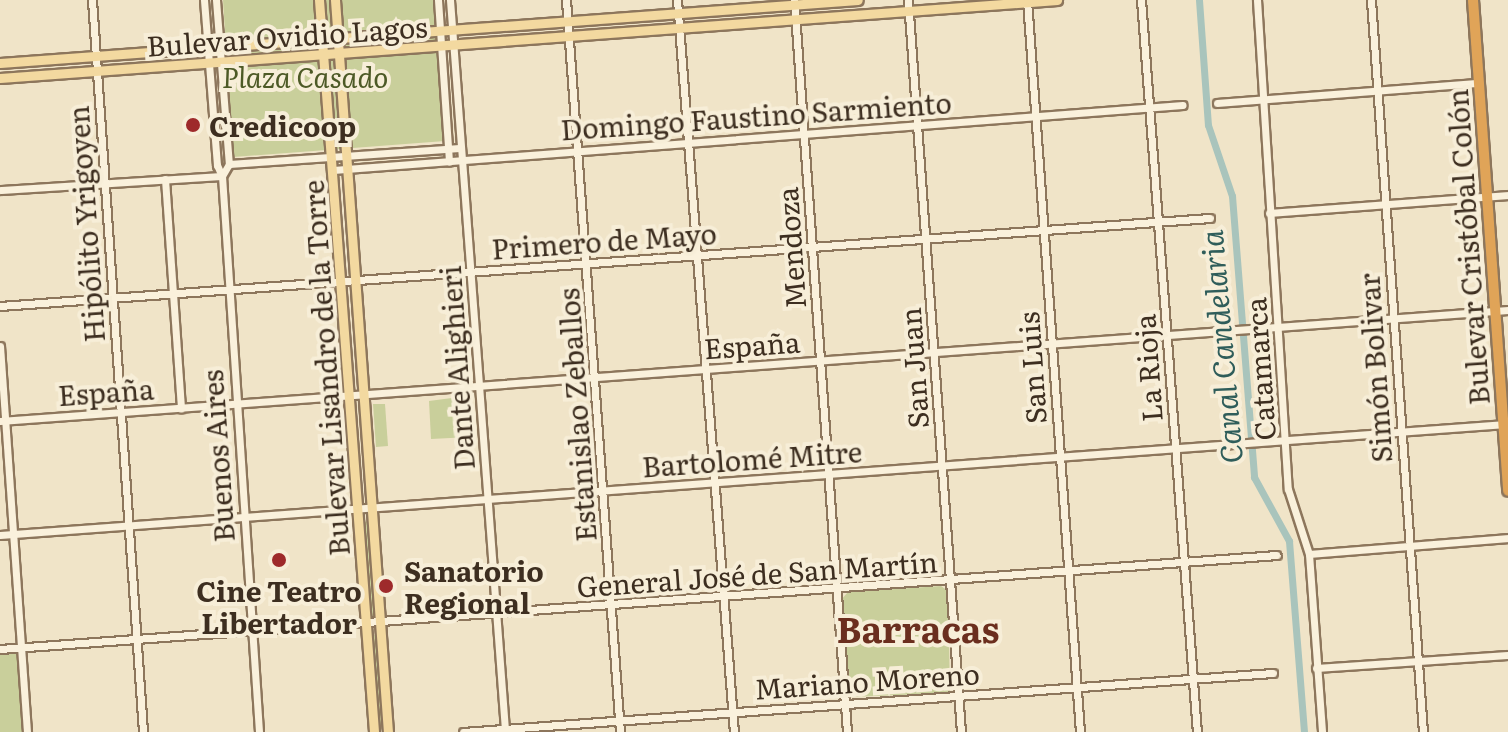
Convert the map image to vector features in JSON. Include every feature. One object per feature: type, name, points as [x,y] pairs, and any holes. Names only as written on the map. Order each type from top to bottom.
[{"type":"highway","name":"Bulevar Cristóbal Colón","points":[[1473,0],[1487,197],[1502,310],[1508,491]]},
{"type":"main road","name":"Bulevar Lisandro de la Torre","points":[[319,0],[374,732]]},
{"type":"main road","name":"Bulevar Lisandro de la Torre","points":[[335,0],[388,732]]},
{"type":"main road","name":"Bulevar Ovidio Lagos","points":[[0,63],[794,2],[858,0]]},
{"type":"main road","name":"Bulevar Ovidio Lagos","points":[[0,78],[795,19],[909,5],[1057,0]]},
{"type":"street","name":"Hipólito Yrigoyen","points":[[92,0],[143,732]]},
{"type":"street","name":"Buenos Aires","points":[[204,0],[222,176],[259,732]]},
{"type":"street","points":[[0,190],[222,176],[229,164],[216,0]]},
{"type":"street","points":[[438,0],[449,162]]},
{"type":"street","name":"Dante Alighieri","points":[[450,0],[505,730]]},
{"type":"street","name":"Estanislao Zeballos","points":[[566,0],[620,732]]},
{"type":"street","points":[[677,0],[734,732]]},
{"type":"street","name":"La Rioja","points":[[1141,0],[1197,732]]},
{"type":"street","name":"Catamarca","points":[[1257,0],[1289,496],[1309,554],[1322,732]]},
{"type":"street","name":"Simón Bolivar","points":[[1371,0],[1423,732]]},
{"type":"street","name":"San Luis","points":[[1027,1],[1080,732]]},
{"type":"street","name":"Mendoza","points":[[794,2],[847,732]]},
{"type":"street","name":"San Juan","points":[[909,5],[961,732]]},
{"type":"street","points":[[1217,103],[1479,83]]},
{"type":"street","name":"Domingo Faustino Sarmiento","points":[[333,170],[1183,105]]},
{"type":"street","points":[[229,164],[459,148]]},
{"type":"street","points":[[165,179],[181,408]]},
{"type":"street","points":[[1269,213],[1508,195]]},
{"type":"street","name":"Primero de Mayo","points":[[0,306],[1210,218]]},
{"type":"street","name":"España","points":[[3,421],[1502,310]]},
{"type":"street","points":[[0,346],[27,732]]},
{"type":"street","name":"Bartolomé Mitre","points":[[0,535],[1506,424]]},
{"type":"street","points":[[1309,554],[1508,538]]},
{"type":"street","name":"General José de San Martín","points":[[0,649],[496,612],[950,583],[1277,555]]},
{"type":"street","points":[[1316,668],[1508,655]]},
{"type":"street","name":"Mariano Moreno","points":[[463,732],[1273,673]]},
{"type":"green space","name":"Plaza Casado","points":[[223,0],[436,0],[445,141],[233,157]]},
{"type":"green space","points":[[467,396],[470,437],[431,439],[429,401]]},
{"type":"green space","points":[[373,404],[385,404],[388,446],[376,447]]},
{"type":"green space","points":[[369,520],[375,617],[371,617],[363,523]]},
{"type":"green space","points":[[941,586],[948,591],[950,693],[849,697],[841,600],[848,592]]},
{"type":"green space","points":[[377,634],[385,727],[379,731],[371,637]]},
{"type":"green space","points":[[21,647],[27,732],[0,732],[0,649]]},
{"type":"waterway","name":"Canal Candelaria","points":[[1199,0],[1208,125],[1232,196],[1254,477],[1289,541],[1304,732]]},
{"type":"place","name":"Credicoop","points":[[193,125]]},
{"type":"place","name":"Cine Teatro Libertador","points":[[279,560]]},
{"type":"place","name":"Sanatorio Regional","points":[[386,586]]},
{"type":"district","name":"Barracas","points":[[918,628]]}]
